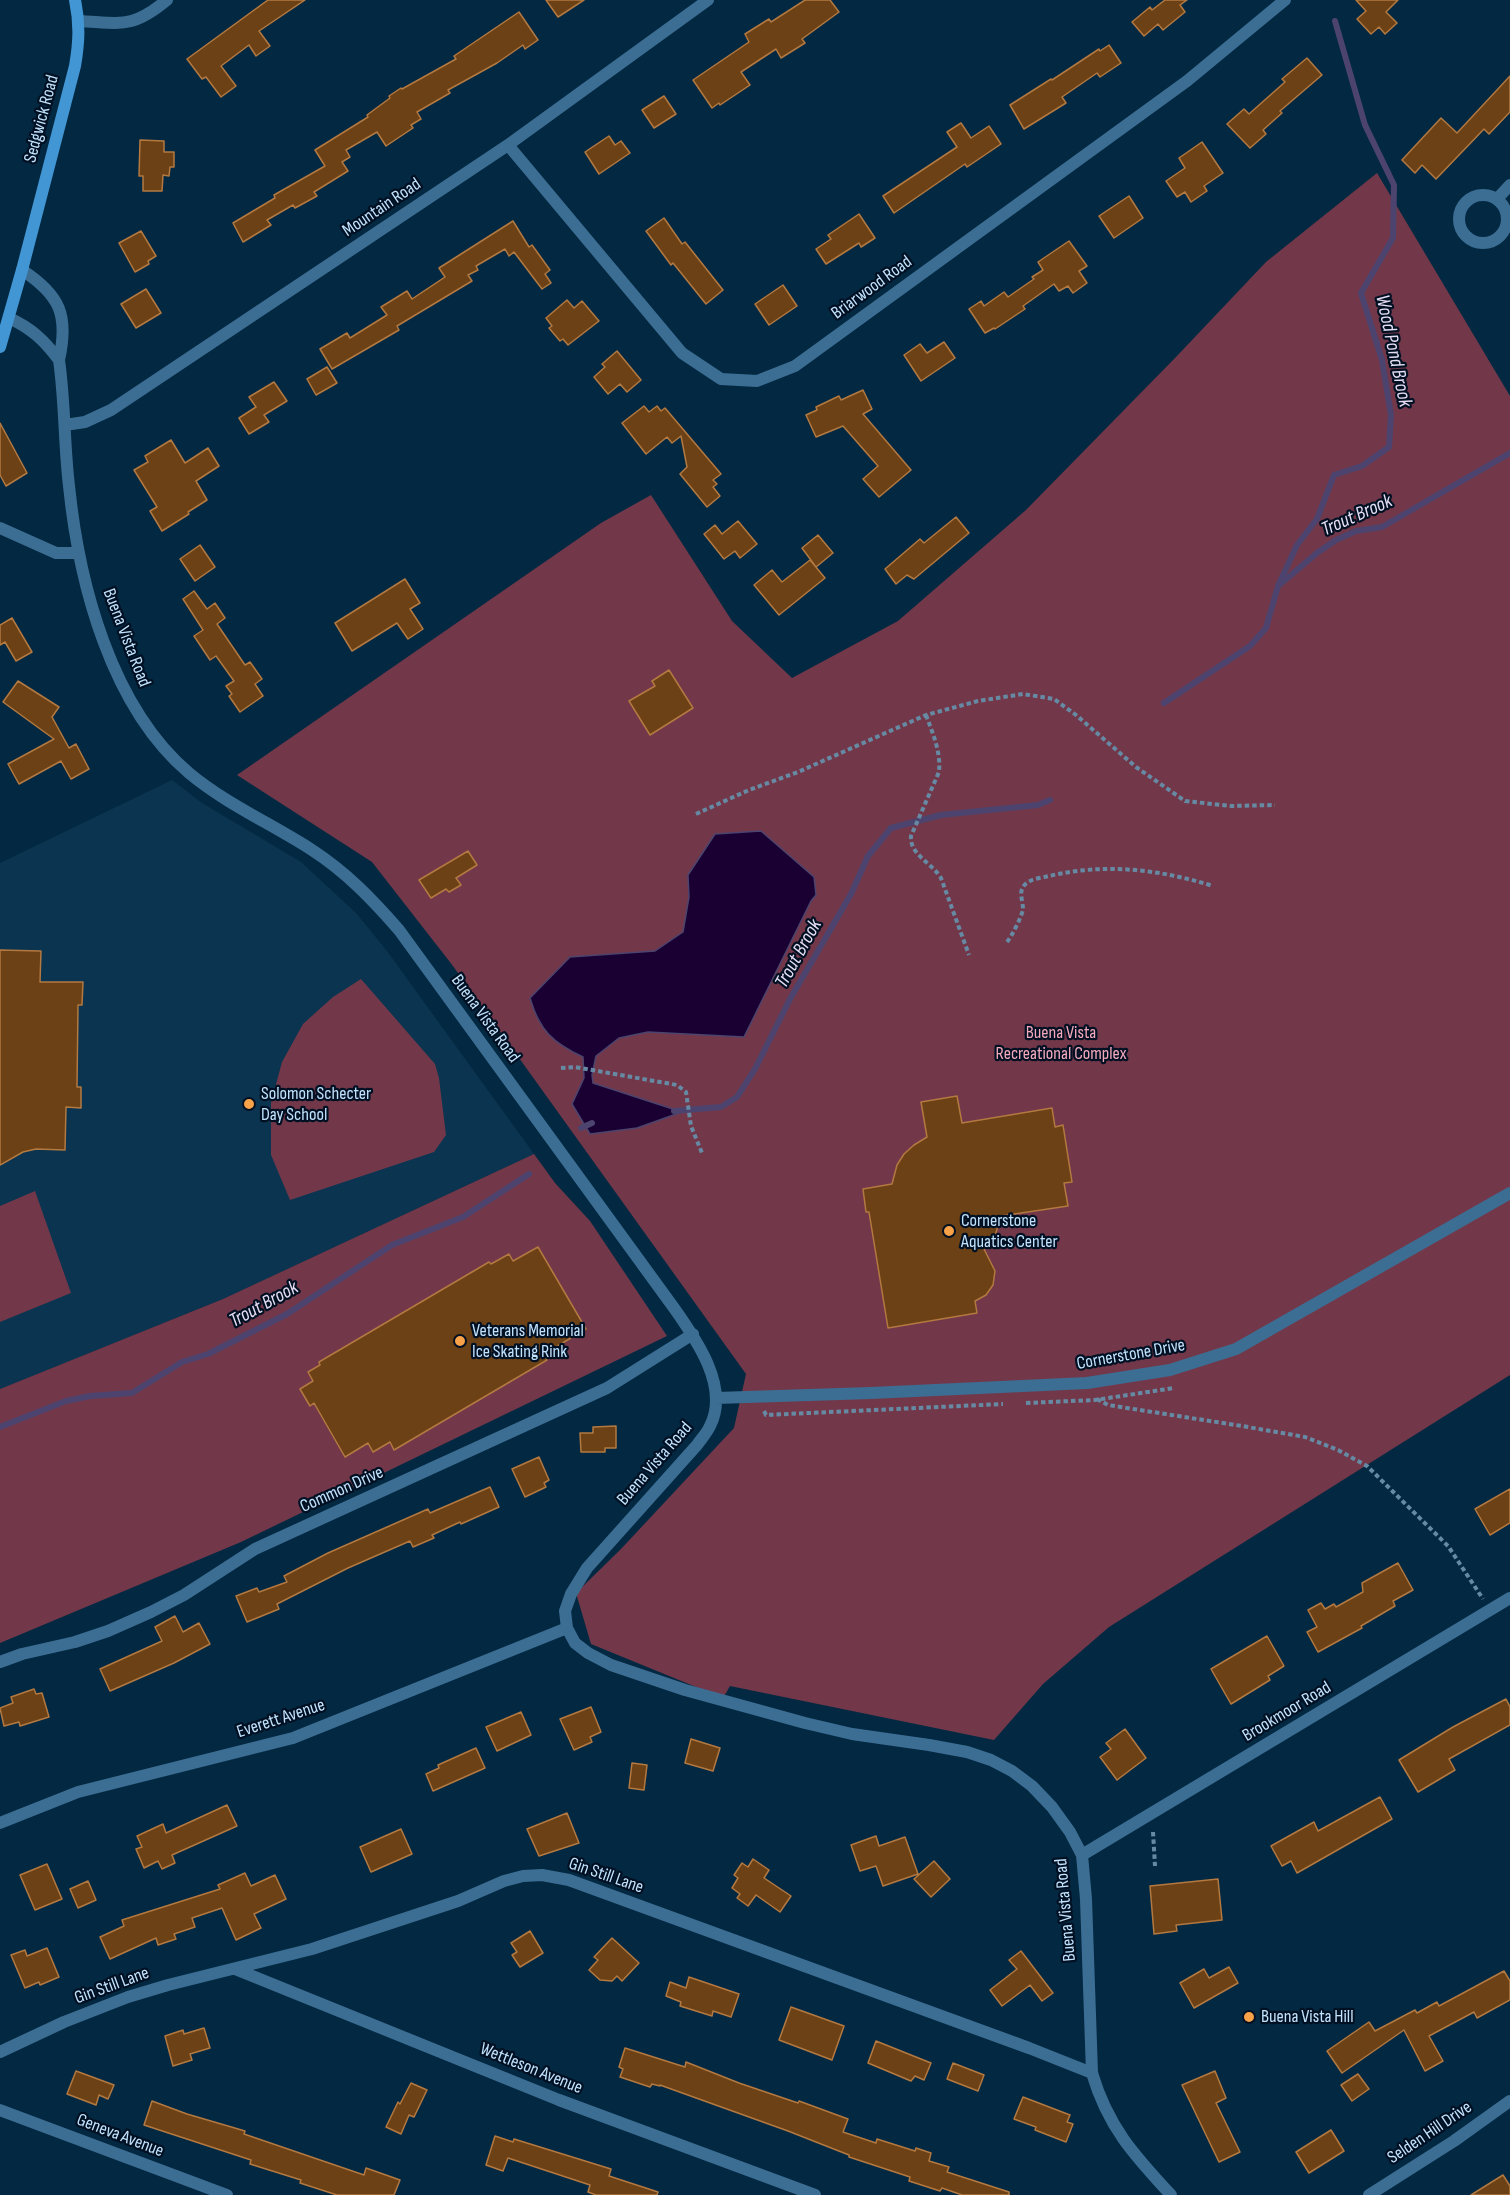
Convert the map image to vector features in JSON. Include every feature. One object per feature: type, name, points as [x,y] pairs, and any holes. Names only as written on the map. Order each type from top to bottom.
[{"type":"main road","name":"Sedgwick Road","points":[[22,270],[75,66],[79,42],[79,21],[75,0]]},
{"type":"main road","points":[[0,347],[22,270]]},
{"type":"street","points":[[79,21],[126,24],[136,21],[167,0]]},
{"type":"street","name":"Mountain Road","points":[[65,425],[85,422],[111,410],[508,145],[708,0]]},
{"type":"street","name":"Briarwood Road","points":[[508,145],[682,353],[721,379],[756,381],[795,366],[1188,81],[1284,0]]},
{"type":"street","points":[[1497,200],[1510,185]]},
{"type":"street","points":[[1482,195],[1497,200],[1506,213],[1505,229],[1500,236],[1486,243],[1470,240],[1464,235],[1458,220],[1462,206],[1475,196],[1482,195]]},
{"type":"street","name":"Buena Vista Road","points":[[22,270],[47,288],[58,305],[63,332],[59,360],[68,485],[78,553],[92,607],[113,664],[125,690],[148,728],[168,753],[190,773],[312,850],[370,896],[399,930],[693,1334],[708,1362],[717,1398],[711,1424],[697,1445],[587,1568],[571,1594],[565,1611],[567,1628],[575,1642],[588,1653],[611,1665],[685,1690],[852,1734],[967,1752],[991,1760],[1012,1771],[1032,1786],[1052,1807],[1070,1832],[1082,1855],[1086,1899],[1092,2073],[1100,2100],[1117,2132],[1140,2162],[1171,2195]]},
{"type":"street","points":[[9,318],[36,333],[59,360]]},
{"type":"street","points":[[0,528],[56,553],[78,553]]},
{"type":"street","name":"Cornerstone Drive","points":[[717,1398],[871,1394],[1088,1383],[1170,1370],[1236,1349],[1510,1193]]},
{"type":"street","name":"Common Drive","points":[[0,1662],[22,1654],[75,1642],[108,1631],[151,1612],[184,1595],[255,1549],[607,1388],[693,1334]]},
{"type":"street","name":"Brookmoor Road","points":[[1082,1855],[1510,1598]]},
{"type":"street","name":"Everett Avenue","points":[[0,1824],[78,1792],[293,1738],[567,1628]]},
{"type":"street","name":"Gin Still Lane","points":[[0,2052],[64,2022],[128,1997],[312,1949],[458,1901],[504,1881],[524,1876],[542,1875],[569,1880],[1092,2073]]},
{"type":"street","name":"Wettleson Avenue","points":[[235,1969],[559,2100],[815,2195]]},
{"type":"street","name":"Selden Hill Drive","points":[[1369,2195],[1454,2141],[1510,2101]]},
{"type":"street","name":"Geneva Avenue","points":[[0,2110],[227,2195]]},
{"type":"path","points":[[696,813],[798,772],[926,715],[978,701],[1023,694],[1054,699],[1136,767],[1185,801],[1231,806],[1275,805]]},
{"type":"path","points":[[926,715],[940,761],[937,780],[910,841],[941,878],[969,955]]},
{"type":"path","points":[[1007,942],[1015,933],[1016,924],[1023,913],[1022,890],[1024,885],[1034,879],[1066,871],[1131,869],[1178,875],[1213,886]]},
{"type":"path","points":[[561,1068],[575,1066],[677,1085],[686,1092],[690,1120],[702,1153]]},
{"type":"path","points":[[1096,1399],[1108,1405],[1305,1437],[1338,1450],[1367,1466],[1448,1546],[1490,1610]]},
{"type":"path","points":[[1153,1832],[1155,1866]]},
{"type":"shaded area","name":"Solomon Schecter Day School","points":[[172,780],[202,803],[301,862],[356,913],[387,951],[534,1154],[223,1299],[0,1389],[0,863]]},
{"type":"shaded area","points":[[761,831],[814,877],[816,895],[744,1037],[648,1032],[619,1038],[596,1056],[592,1075],[593,1083],[682,1112],[637,1128],[590,1134],[572,1104],[584,1078],[583,1057],[555,1041],[538,1019],[530,998],[570,957],[655,951],[683,932],[689,897],[688,875],[715,834]]},
{"type":"green space","name":"Buena Vista Recreational Complex","points":[[1377,173],[1510,396],[1510,1375],[1109,1627],[1043,1684],[994,1740],[730,1686],[723,1698],[591,1644],[576,1593],[621,1549],[734,1428],[746,1374],[453,966],[372,862],[237,775],[601,523],[651,495],[732,621],[792,678],[898,621],[1026,510],[1266,262]]},
{"type":"green space","points":[[361,979],[435,1064],[439,1078],[446,1135],[434,1152],[290,1200],[271,1155],[271,1103],[282,1062],[303,1024],[333,997]]},
{"type":"green space","points":[[534,1154],[555,1183],[590,1221],[667,1336],[241,1542],[0,1643],[0,1389],[223,1299]]},
{"type":"green space","points":[[35,1191],[71,1293],[0,1322],[0,1206]]},
{"type":"building","points":[[268,0],[305,0],[259,31],[270,46],[256,56],[249,45],[221,66],[236,86],[221,97],[206,77],[202,79],[187,59]]},
{"type":"building","points":[[546,0],[584,0],[558,17]]},
{"type":"building","points":[[805,0],[830,0],[839,12],[802,39],[805,43],[781,58],[776,49],[741,72],[750,85],[712,108],[693,80],[749,42],[745,34],[769,19],[771,22]]},
{"type":"building","points":[[1165,0],[1187,0],[1180,5],[1185,12],[1163,30],[1158,24],[1144,36],[1132,22],[1150,7],[1152,10]]},
{"type":"building","points":[[1356,0],[1398,0],[1386,12],[1397,23],[1385,34],[1379,27],[1371,34],[1357,19],[1366,11]]},
{"type":"building","points":[[519,12],[538,40],[525,49],[523,45],[497,63],[448,90],[450,93],[417,112],[421,119],[411,125],[413,128],[386,146],[377,132],[346,150],[350,157],[342,162],[348,171],[314,192],[317,196],[295,208],[293,205],[267,220],[271,225],[243,242],[233,223],[275,198],[274,195],[325,166],[315,150],[368,117],[367,115],[401,88],[456,59],[454,56]]},
{"type":"building","points":[[1109,45],[1121,63],[1100,77],[1097,73],[1062,97],[1066,103],[1024,129],[1010,105]]},
{"type":"building","points":[[1307,58],[1322,75],[1280,111],[1282,113],[1263,130],[1266,134],[1250,148],[1227,124],[1244,109],[1249,114],[1285,82],[1282,79]]},
{"type":"building","points":[[1510,76],[1510,112],[1489,134],[1484,129],[1436,179],[1422,165],[1415,173],[1402,160],[1441,118],[1457,133]]},
{"type":"building","points":[[664,96],[676,114],[654,128],[642,110]]},
{"type":"building","points":[[961,123],[971,138],[989,126],[1001,144],[967,167],[965,164],[894,213],[883,196],[957,147],[947,132]]},
{"type":"building","points":[[609,136],[615,145],[621,141],[630,153],[599,174],[585,152]]},
{"type":"building","points":[[140,140],[164,141],[164,152],[174,152],[174,167],[170,167],[169,176],[163,175],[162,191],[143,191],[143,176],[139,176]]},
{"type":"building","points":[[1202,142],[1223,173],[1204,186],[1207,191],[1191,202],[1185,192],[1177,197],[1166,181],[1185,168],[1179,158]]},
{"type":"building","points":[[1129,196],[1143,218],[1114,238],[1099,216]]},
{"type":"building","points":[[859,214],[875,238],[861,247],[859,243],[826,264],[816,249],[831,239],[828,235]]},
{"type":"building","points":[[664,218],[682,244],[685,242],[723,290],[706,304],[673,263],[671,265],[646,231]]},
{"type":"building","points":[[513,221],[529,247],[532,245],[550,270],[545,274],[551,283],[542,289],[514,252],[509,256],[505,249],[476,266],[478,270],[468,275],[472,281],[397,326],[399,330],[332,369],[320,349],[347,333],[350,338],[387,315],[381,307],[407,291],[412,299],[445,277],[439,268]]},
{"type":"building","points":[[141,231],[156,256],[148,261],[149,264],[135,272],[119,243]]},
{"type":"building","points":[[1069,241],[1087,266],[1079,271],[1087,283],[1073,293],[1068,286],[1059,291],[1054,284],[1023,306],[1025,309],[985,333],[969,309],[981,301],[984,306],[1004,292],[1008,297],[1043,270],[1038,262]]},
{"type":"building","points":[[783,285],[797,306],[769,325],[755,304]]},
{"type":"building","points":[[146,289],[161,313],[136,328],[121,304]]},
{"type":"building","points":[[567,300],[574,308],[582,301],[599,321],[568,345],[563,339],[560,341],[549,328],[552,326],[546,318]]},
{"type":"building","points":[[944,342],[955,358],[921,381],[904,355],[920,344],[927,353]]},
{"type":"building","points":[[617,351],[641,380],[627,392],[620,384],[608,394],[594,377],[605,367],[602,364]]},
{"type":"building","points":[[327,367],[337,383],[316,395],[307,379]]},
{"type":"building","points":[[274,382],[287,401],[264,415],[269,422],[249,434],[239,418],[256,407],[249,397]]},
{"type":"building","points":[[863,390],[872,409],[863,414],[911,470],[879,497],[863,479],[878,466],[843,426],[816,437],[806,415],[817,410],[816,407],[839,396],[841,400]]},
{"type":"building","points":[[644,406],[649,412],[657,406],[661,411],[665,408],[721,474],[713,480],[717,484],[713,487],[720,496],[707,507],[680,474],[687,467],[681,436],[672,443],[667,437],[646,454],[622,423]]},
{"type":"building","points":[[0,423],[27,473],[6,486],[0,475]]},
{"type":"building","points":[[171,440],[185,463],[208,448],[219,466],[196,481],[207,500],[162,531],[150,511],[157,507],[134,470],[148,462],[145,456]]},
{"type":"building","points":[[956,517],[969,533],[914,579],[907,575],[896,584],[885,569],[920,539],[924,543]]},
{"type":"building","points":[[738,521],[757,544],[740,558],[735,551],[724,559],[704,534],[715,525],[722,534]]},
{"type":"building","points":[[818,535],[833,553],[816,567],[802,548]]},
{"type":"building","points":[[200,545],[215,567],[195,581],[180,559]]},
{"type":"building","points":[[810,560],[825,578],[779,615],[754,585],[772,570],[782,582]]},
{"type":"building","points":[[405,579],[420,603],[410,609],[423,629],[408,639],[397,623],[352,651],[335,623]]},
{"type":"building","points":[[194,591],[207,609],[215,603],[225,618],[217,624],[245,665],[250,662],[262,679],[255,684],[263,696],[240,712],[229,696],[232,694],[226,686],[234,681],[216,656],[210,660],[194,636],[203,630],[183,599]]},
{"type":"building","points":[[12,618],[32,652],[16,661],[5,642],[0,645],[0,625]]},
{"type":"building","points":[[669,670],[693,708],[650,735],[629,701],[655,686],[652,681]]},
{"type":"building","points":[[18,681],[59,707],[52,717],[69,748],[76,744],[89,769],[71,779],[61,761],[19,784],[8,764],[54,739],[3,702]]},
{"type":"building","points":[[468,851],[477,865],[456,878],[461,885],[449,892],[446,889],[431,898],[419,880]]},
{"type":"building","points":[[0,950],[41,951],[40,982],[83,982],[82,1005],[78,1005],[77,1087],[81,1087],[81,1108],[66,1107],[65,1150],[36,1149],[23,1152],[0,1165]]},
{"type":"building","points":[[957,1096],[962,1123],[1052,1108],[1055,1127],[1063,1125],[1072,1182],[1064,1183],[1068,1206],[1001,1216],[995,1236],[984,1249],[995,1271],[993,1285],[986,1295],[975,1301],[977,1313],[888,1328],[869,1212],[866,1212],[863,1189],[892,1184],[897,1165],[904,1154],[927,1137],[921,1102]]},
{"type":"building","name":"Veterans Memorial Ice Skating Rink","points":[[538,1247],[586,1329],[544,1354],[547,1360],[394,1450],[390,1442],[373,1452],[368,1443],[345,1457],[314,1403],[310,1406],[300,1389],[313,1381],[308,1372],[320,1365],[319,1362],[489,1262],[491,1264],[509,1254],[513,1261]]},
{"type":"building","points":[[616,1426],[616,1448],[605,1448],[605,1452],[581,1452],[580,1433],[593,1433],[593,1427]]},
{"type":"building","points":[[539,1457],[549,1480],[544,1483],[546,1487],[525,1497],[512,1469]]},
{"type":"building","points":[[490,1487],[499,1507],[432,1535],[434,1538],[413,1547],[410,1541],[348,1568],[277,1604],[279,1609],[247,1622],[236,1596],[257,1588],[259,1592],[287,1582],[284,1576],[328,1553],[428,1509],[430,1513]]},
{"type":"building","points":[[1510,1489],[1510,1523],[1490,1535],[1475,1509]]},
{"type":"building","points":[[1398,1563],[1413,1590],[1393,1601],[1395,1606],[1361,1626],[1362,1628],[1318,1652],[1307,1632],[1317,1627],[1308,1610],[1321,1603],[1325,1609],[1334,1604],[1336,1607],[1363,1592],[1362,1583]]},
{"type":"building","points":[[175,1616],[183,1632],[199,1623],[210,1644],[174,1663],[110,1691],[100,1669],[162,1641],[155,1627]]},
{"type":"building","points":[[1267,1636],[1284,1666],[1268,1676],[1270,1680],[1231,1704],[1211,1669]]},
{"type":"building","points":[[34,1689],[36,1694],[42,1693],[49,1717],[20,1726],[19,1722],[4,1726],[0,1708],[13,1703],[11,1697]]},
{"type":"building","points":[[1506,1699],[1510,1707],[1510,1725],[1449,1759],[1455,1770],[1418,1792],[1399,1760],[1453,1727]]},
{"type":"building","points":[[591,1707],[601,1732],[590,1737],[592,1742],[574,1750],[560,1719]]},
{"type":"building","points":[[521,1712],[531,1735],[497,1751],[486,1727]]},
{"type":"building","points":[[1125,1729],[1146,1758],[1117,1780],[1100,1757],[1111,1749],[1106,1743]]},
{"type":"building","points":[[691,1739],[720,1748],[713,1771],[685,1763]]},
{"type":"building","points":[[476,1748],[485,1768],[433,1791],[426,1774],[439,1768],[438,1765]]},
{"type":"building","points":[[632,1763],[647,1765],[644,1790],[629,1788]]},
{"type":"building","points":[[1380,1797],[1392,1819],[1297,1873],[1291,1861],[1282,1866],[1271,1846],[1314,1822],[1318,1831]]},
{"type":"building","points":[[227,1805],[237,1826],[172,1855],[175,1863],[162,1869],[158,1861],[144,1868],[136,1849],[142,1847],[137,1836],[163,1824],[166,1833]]},
{"type":"building","points":[[567,1813],[579,1843],[539,1856],[527,1829]]},
{"type":"building","points":[[401,1829],[412,1854],[371,1872],[360,1847]]},
{"type":"building","points":[[876,1836],[879,1846],[905,1837],[918,1874],[883,1886],[876,1866],[860,1871],[851,1845]]},
{"type":"building","points":[[753,1859],[769,1870],[764,1878],[791,1896],[780,1912],[756,1895],[748,1906],[737,1898],[740,1894],[732,1888],[738,1878],[734,1875],[742,1863],[748,1867]]},
{"type":"building","points":[[934,1861],[950,1879],[931,1897],[914,1879]]},
{"type":"building","points":[[47,1864],[62,1899],[35,1910],[20,1875]]},
{"type":"building","points":[[245,1873],[251,1886],[275,1875],[286,1899],[254,1914],[261,1928],[236,1940],[222,1908],[192,1918],[195,1927],[174,1934],[176,1939],[158,1945],[156,1938],[110,1959],[100,1937],[124,1926],[122,1920],[220,1889],[218,1885]]},
{"type":"building","points":[[1218,1879],[1222,1920],[1176,1925],[1177,1931],[1154,1934],[1150,1886]]},
{"type":"building","points":[[88,1881],[96,1900],[78,1908],[70,1889]]},
{"type":"building","points":[[530,1931],[543,1953],[520,1967],[512,1955],[517,1952],[511,1943]]},
{"type":"building","points":[[612,1938],[639,1963],[622,1981],[617,1976],[612,1981],[600,1980],[589,1970],[598,1960],[594,1957]]},
{"type":"building","points":[[47,1948],[59,1977],[25,1988],[11,1955],[25,1950],[27,1956]]},
{"type":"building","points":[[1021,1951],[1053,1993],[1042,2001],[1030,1985],[1002,2006],[990,1990],[1017,1969],[1009,1960]]},
{"type":"building","points":[[1229,1967],[1238,1983],[1194,2008],[1180,1983],[1204,1969],[1209,1978]]},
{"type":"building","points":[[1504,1971],[1510,1981],[1510,2000],[1477,2018],[1474,2012],[1429,2036],[1443,2061],[1425,2071],[1404,2030],[1342,2073],[1327,2051],[1369,2022],[1375,2031],[1415,2010],[1417,2013],[1437,2002],[1439,2006]]},
{"type":"building","points":[[689,1977],[739,1994],[731,2017],[713,2011],[712,2016],[680,2006],[681,2002],[666,1996],[670,1982],[686,1988]]},
{"type":"building","points":[[791,2007],[844,2026],[832,2060],[779,2040]]},
{"type":"building","points":[[204,2028],[210,2048],[190,2054],[192,2060],[173,2066],[165,2036],[183,2030],[184,2034]]},
{"type":"building","points":[[876,2041],[931,2063],[924,2080],[915,2076],[911,2081],[868,2063]]},
{"type":"building","points":[[625,2048],[685,2067],[686,2062],[739,2083],[848,2119],[843,2132],[876,2143],[877,2139],[915,2151],[916,2148],[931,2153],[929,2161],[949,2167],[947,2172],[1009,2192],[1009,2195],[962,2195],[942,2188],[940,2191],[909,2181],[910,2177],[849,2157],[849,2155],[788,2131],[660,2085],[652,2084],[650,2087],[620,2077],[623,2069],[619,2067]]},
{"type":"building","points":[[953,2063],[984,2075],[978,2091],[947,2079]]},
{"type":"building","points":[[76,2071],[114,2085],[108,2099],[99,2095],[96,2105],[67,2094]]},
{"type":"building","points":[[1215,2071],[1226,2098],[1216,2103],[1240,2152],[1219,2162],[1182,2085]]},
{"type":"building","points":[[1358,2074],[1369,2089],[1352,2101],[1341,2085]]},
{"type":"building","points":[[411,2083],[427,2090],[414,2117],[409,2115],[401,2134],[386,2127],[398,2102],[400,2104]]},
{"type":"building","points":[[1023,2097],[1070,2115],[1067,2122],[1073,2124],[1066,2142],[1014,2119]]},
{"type":"building","points":[[152,2101],[245,2131],[244,2134],[364,2175],[366,2168],[400,2180],[394,2195],[337,2195],[300,2183],[301,2180],[250,2164],[251,2160],[144,2125]]},
{"type":"building","points":[[1331,2130],[1344,2151],[1309,2173],[1296,2152]]},
{"type":"building","points":[[495,2136],[513,2142],[514,2139],[611,2169],[609,2176],[658,2192],[657,2195],[596,2195],[588,2192],[590,2185],[508,2158],[503,2171],[486,2165]]},
{"type":"building","points":[[1503,2175],[1510,2186],[1510,2195],[1471,2195]]},
{"type":"waterway","name":"Wood Pond Brook","points":[[1278,586],[1297,545],[1317,519],[1334,475],[1362,466],[1389,447],[1391,415],[1382,360],[1361,293],[1393,238],[1394,185],[1365,125],[1335,21]]},
{"type":"waterway","name":"Trout Brook","points":[[1164,703],[1250,646],[1266,628],[1278,586],[1317,553],[1336,540],[1356,531],[1382,527],[1510,453]]},
{"type":"waterway","name":"Trout Brook","points":[[674,1111],[721,1107],[737,1097],[755,1069],[790,999],[851,894],[868,856],[891,828],[941,815],[1038,805],[1050,800]]},
{"type":"waterway","name":"Trout Brook","points":[[581,1128],[592,1123]]},
{"type":"waterway","name":"Trout Brook","points":[[0,1427],[66,1401],[90,1396],[132,1393],[182,1362],[208,1354],[287,1314],[392,1245],[463,1217],[529,1174]]},
{"type":"place","name":"Solomon Schecter Day School","points":[[249,1104]]},
{"type":"place","name":"Cornerstone Aquatics Center","points":[[949,1231]]},
{"type":"place","name":"Veterans Memorial Ice Skating Rink","points":[[460,1341]]},
{"type":"place","name":"Buena Vista Hill","points":[[1249,2017]]}]
